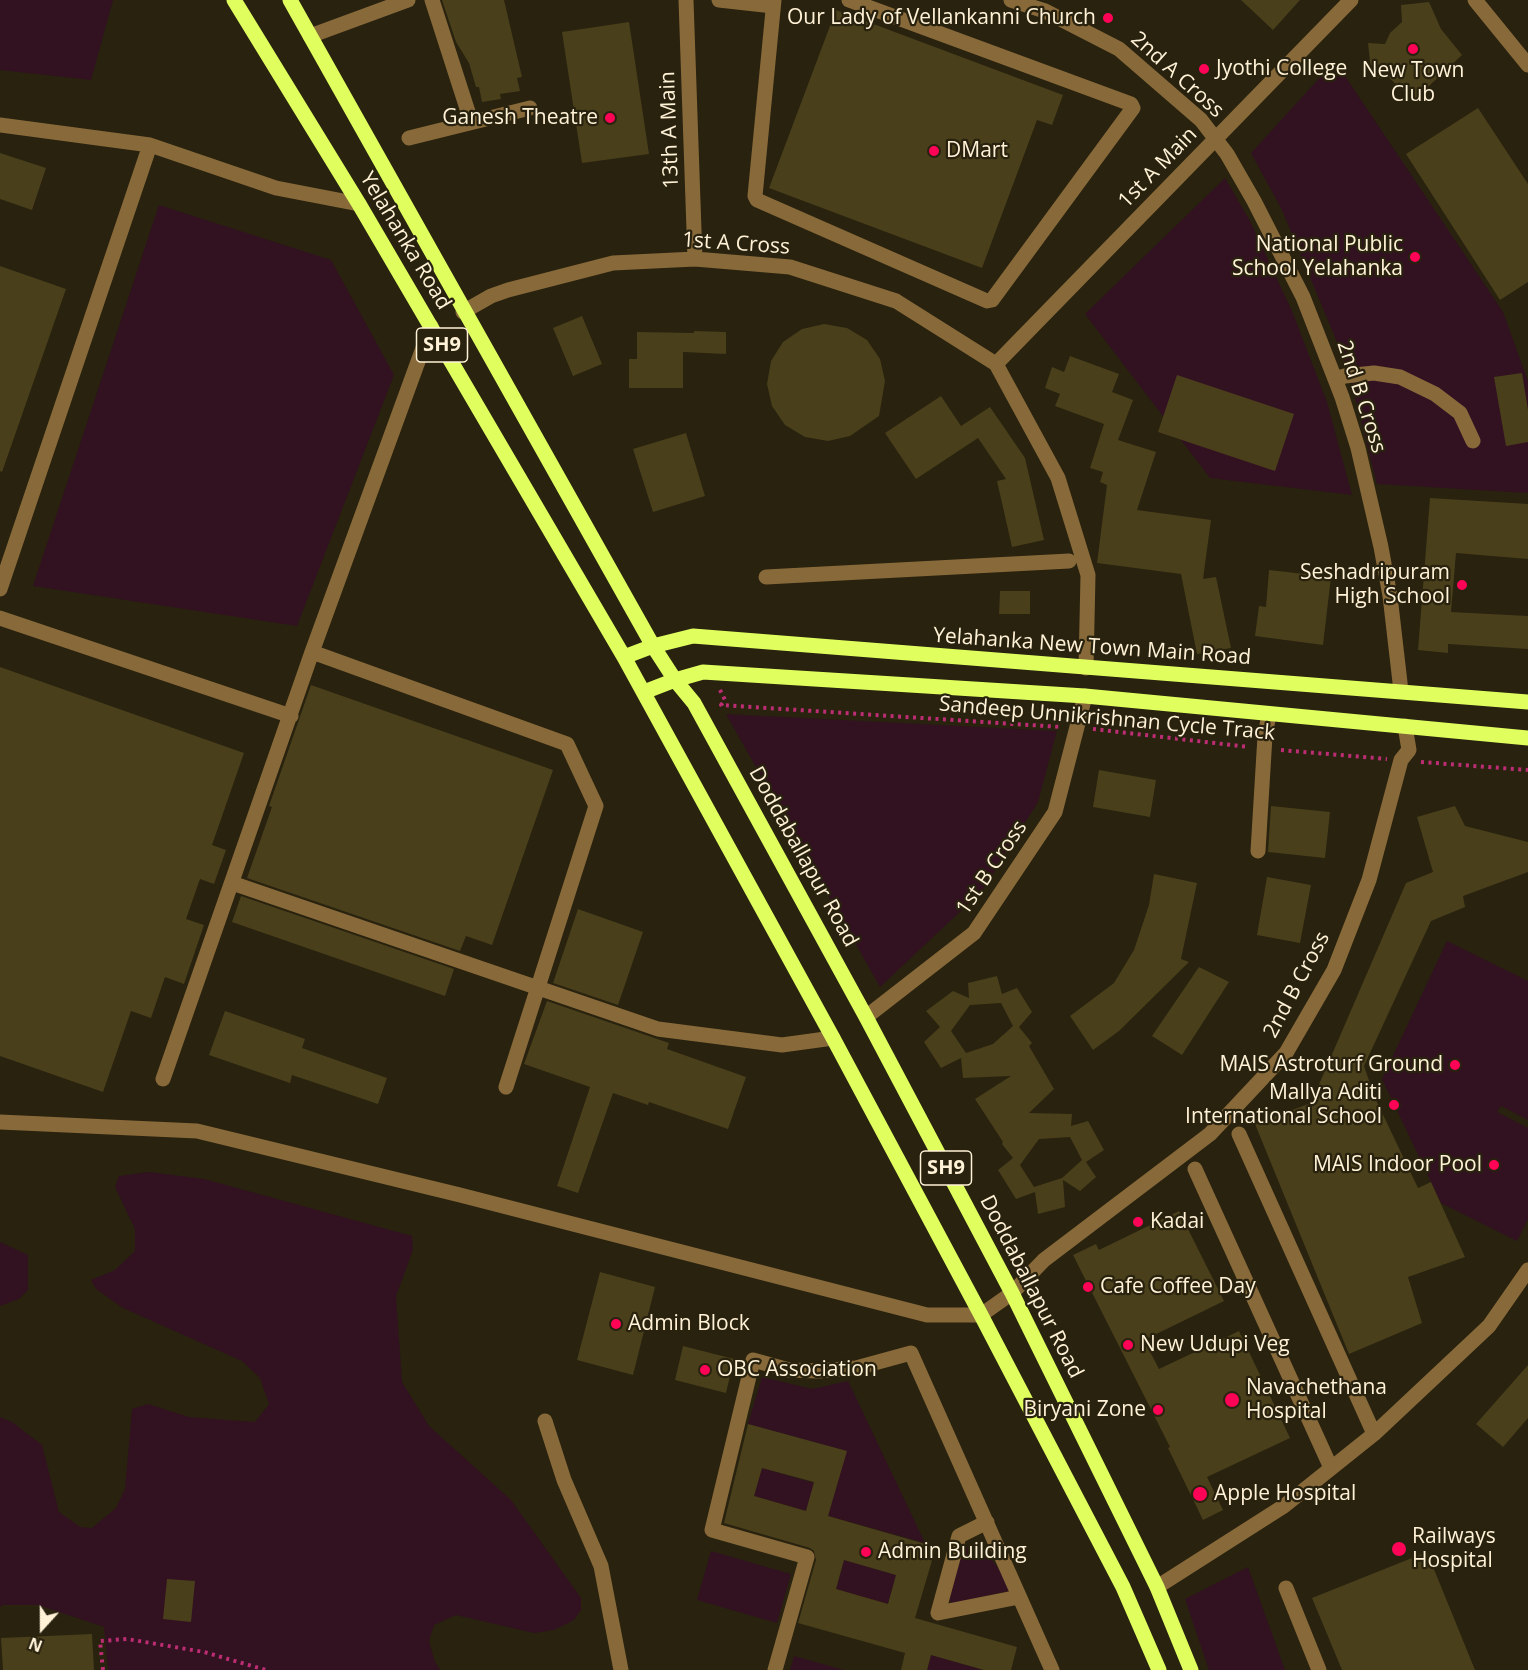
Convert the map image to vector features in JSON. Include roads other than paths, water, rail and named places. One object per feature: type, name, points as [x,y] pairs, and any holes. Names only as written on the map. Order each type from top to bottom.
[{"type":"main road","name":"Yelahanka Road","points":[[234,0],[359,204],[644,692]]},
{"type":"main road","name":"Yelahanka Road","points":[[290,0],[653,646],[675,680]]},
{"type":"main road","name":"Yelahanka New Town Main Road","points":[[624,657],[653,646],[693,636],[1528,702]]},
{"type":"main road","points":[[644,692],[703,672],[1085,696],[1528,738]]},
{"type":"main road","name":"Doddaballapur Road","points":[[675,680],[694,703],[866,1017],[1012,1293],[1157,1587],[1191,1670]]},
{"type":"main road","name":"SH9","points":[[644,692],[981,1315],[1123,1587],[1159,1670]]},
{"type":"street","points":[[310,36],[408,0]]},
{"type":"street","points":[[432,0],[471,122]]},
{"type":"street","name":"13th A Main","points":[[686,0],[695,258]]},
{"type":"street","points":[[719,0],[773,3],[755,196],[757,200],[987,301],[992,300],[1133,108],[1131,104],[849,0]]},
{"type":"street","name":"2nd A Cross","points":[[1011,0],[1045,11],[1119,49],[1201,120],[1216,139]]},
{"type":"street","name":"1st A Main","points":[[996,364],[1351,0]]},
{"type":"street","points":[[1474,0],[1528,65]]},
{"type":"street","points":[[409,138],[530,108]]},
{"type":"street","points":[[0,125],[150,145],[276,188],[359,204]]},
{"type":"street","name":"2nd B Cross","points":[[1216,139],[1227,154],[1280,248],[1335,379],[1358,448],[1381,547],[1394,626],[1401,691]]},
{"type":"street","points":[[0,589],[150,145]]},
{"type":"street","name":"1st A Cross","points":[[464,312],[490,296],[508,290],[613,263],[695,258],[790,267],[896,301],[996,364]]},
{"type":"street","points":[[164,1079],[312,652],[430,326]]},
{"type":"street","points":[[996,364],[1058,478],[1088,575],[1086,668]]},
{"type":"street","points":[[1335,379],[1374,373],[1400,377],[1435,394],[1460,413],[1473,441]]},
{"type":"street","points":[[766,577],[1069,561]]},
{"type":"street","points":[[0,618],[291,716]]},
{"type":"street","points":[[312,652],[567,744],[596,806],[506,1087]]},
{"type":"street","name":"1st B Cross","points":[[866,1017],[974,933],[1055,812],[1085,696]]},
{"type":"street","points":[[1258,851],[1269,714]]},
{"type":"street","name":"2nd B Cross","points":[[981,1315],[1012,1293],[1044,1260],[1209,1134],[1286,1053],[1334,969],[1369,880],[1401,760],[1409,750],[1405,726]]},
{"type":"street","points":[[232,883],[658,1029],[782,1046],[833,1038]]},
{"type":"street","points":[[0,1122],[197,1131],[460,1195],[927,1316],[981,1315]]},
{"type":"street","points":[[1239,1134],[1374,1434]]},
{"type":"street","points":[[1195,1169],[1331,1468]]},
{"type":"street","points":[[1157,1587],[1284,1506],[1374,1434],[1489,1326],[1528,1270]]},
{"type":"street","points":[[775,1670],[807,1557],[712,1530],[753,1360],[789,1370],[818,1371],[856,1368],[911,1353],[1052,1670]]},
{"type":"street","points":[[545,1421],[572,1501],[602,1566],[621,1670]]},
{"type":"street","points":[[987,1522],[959,1536],[938,1612],[1019,1597]]},
{"type":"street","points":[[1286,1588],[1319,1670]]},
{"type":"street","points":[[1037,1670],[1043,1649]]},
{"type":"place","name":"Our Lady of Vellankanni Church","points":[[1108,18]]},
{"type":"place","name":"New Town Club","points":[[1413,49]]},
{"type":"place","name":"Jyothi College","points":[[1204,69]]},
{"type":"place","name":"Ganesh Theatre","points":[[610,118]]},
{"type":"place","name":"DMart","points":[[934,151]]},
{"type":"place","name":"National Public School Yelahanka","points":[[1415,257]]},
{"type":"place","name":"Seshadripuram High School","points":[[1462,585]]},
{"type":"place","name":"MAIS Astroturf Ground","points":[[1455,1065]]},
{"type":"place","name":"Mallya Aditi International School","points":[[1394,1105]]},
{"type":"place","name":"MAIS Indoor Pool","points":[[1494,1165]]},
{"type":"place","name":"Kadai","points":[[1138,1222]]},
{"type":"place","name":"Cafe Coffee Day","points":[[1088,1287]]},
{"type":"place","name":"Admin Block","points":[[616,1324]]},
{"type":"place","name":"New Udupi Veg","points":[[1128,1345]]},
{"type":"place","name":"OBC Association","points":[[705,1370]]},
{"type":"place","name":"Navachethana Hospital","points":[[1232,1400]]},
{"type":"place","name":"Biryani Zone","points":[[1158,1410]]},
{"type":"place","name":"Apple Hospital","points":[[1200,1494]]},
{"type":"place","name":"Railways Hospital","points":[[1399,1549]]},
{"type":"place","name":"Admin Building","points":[[866,1552]]}]
